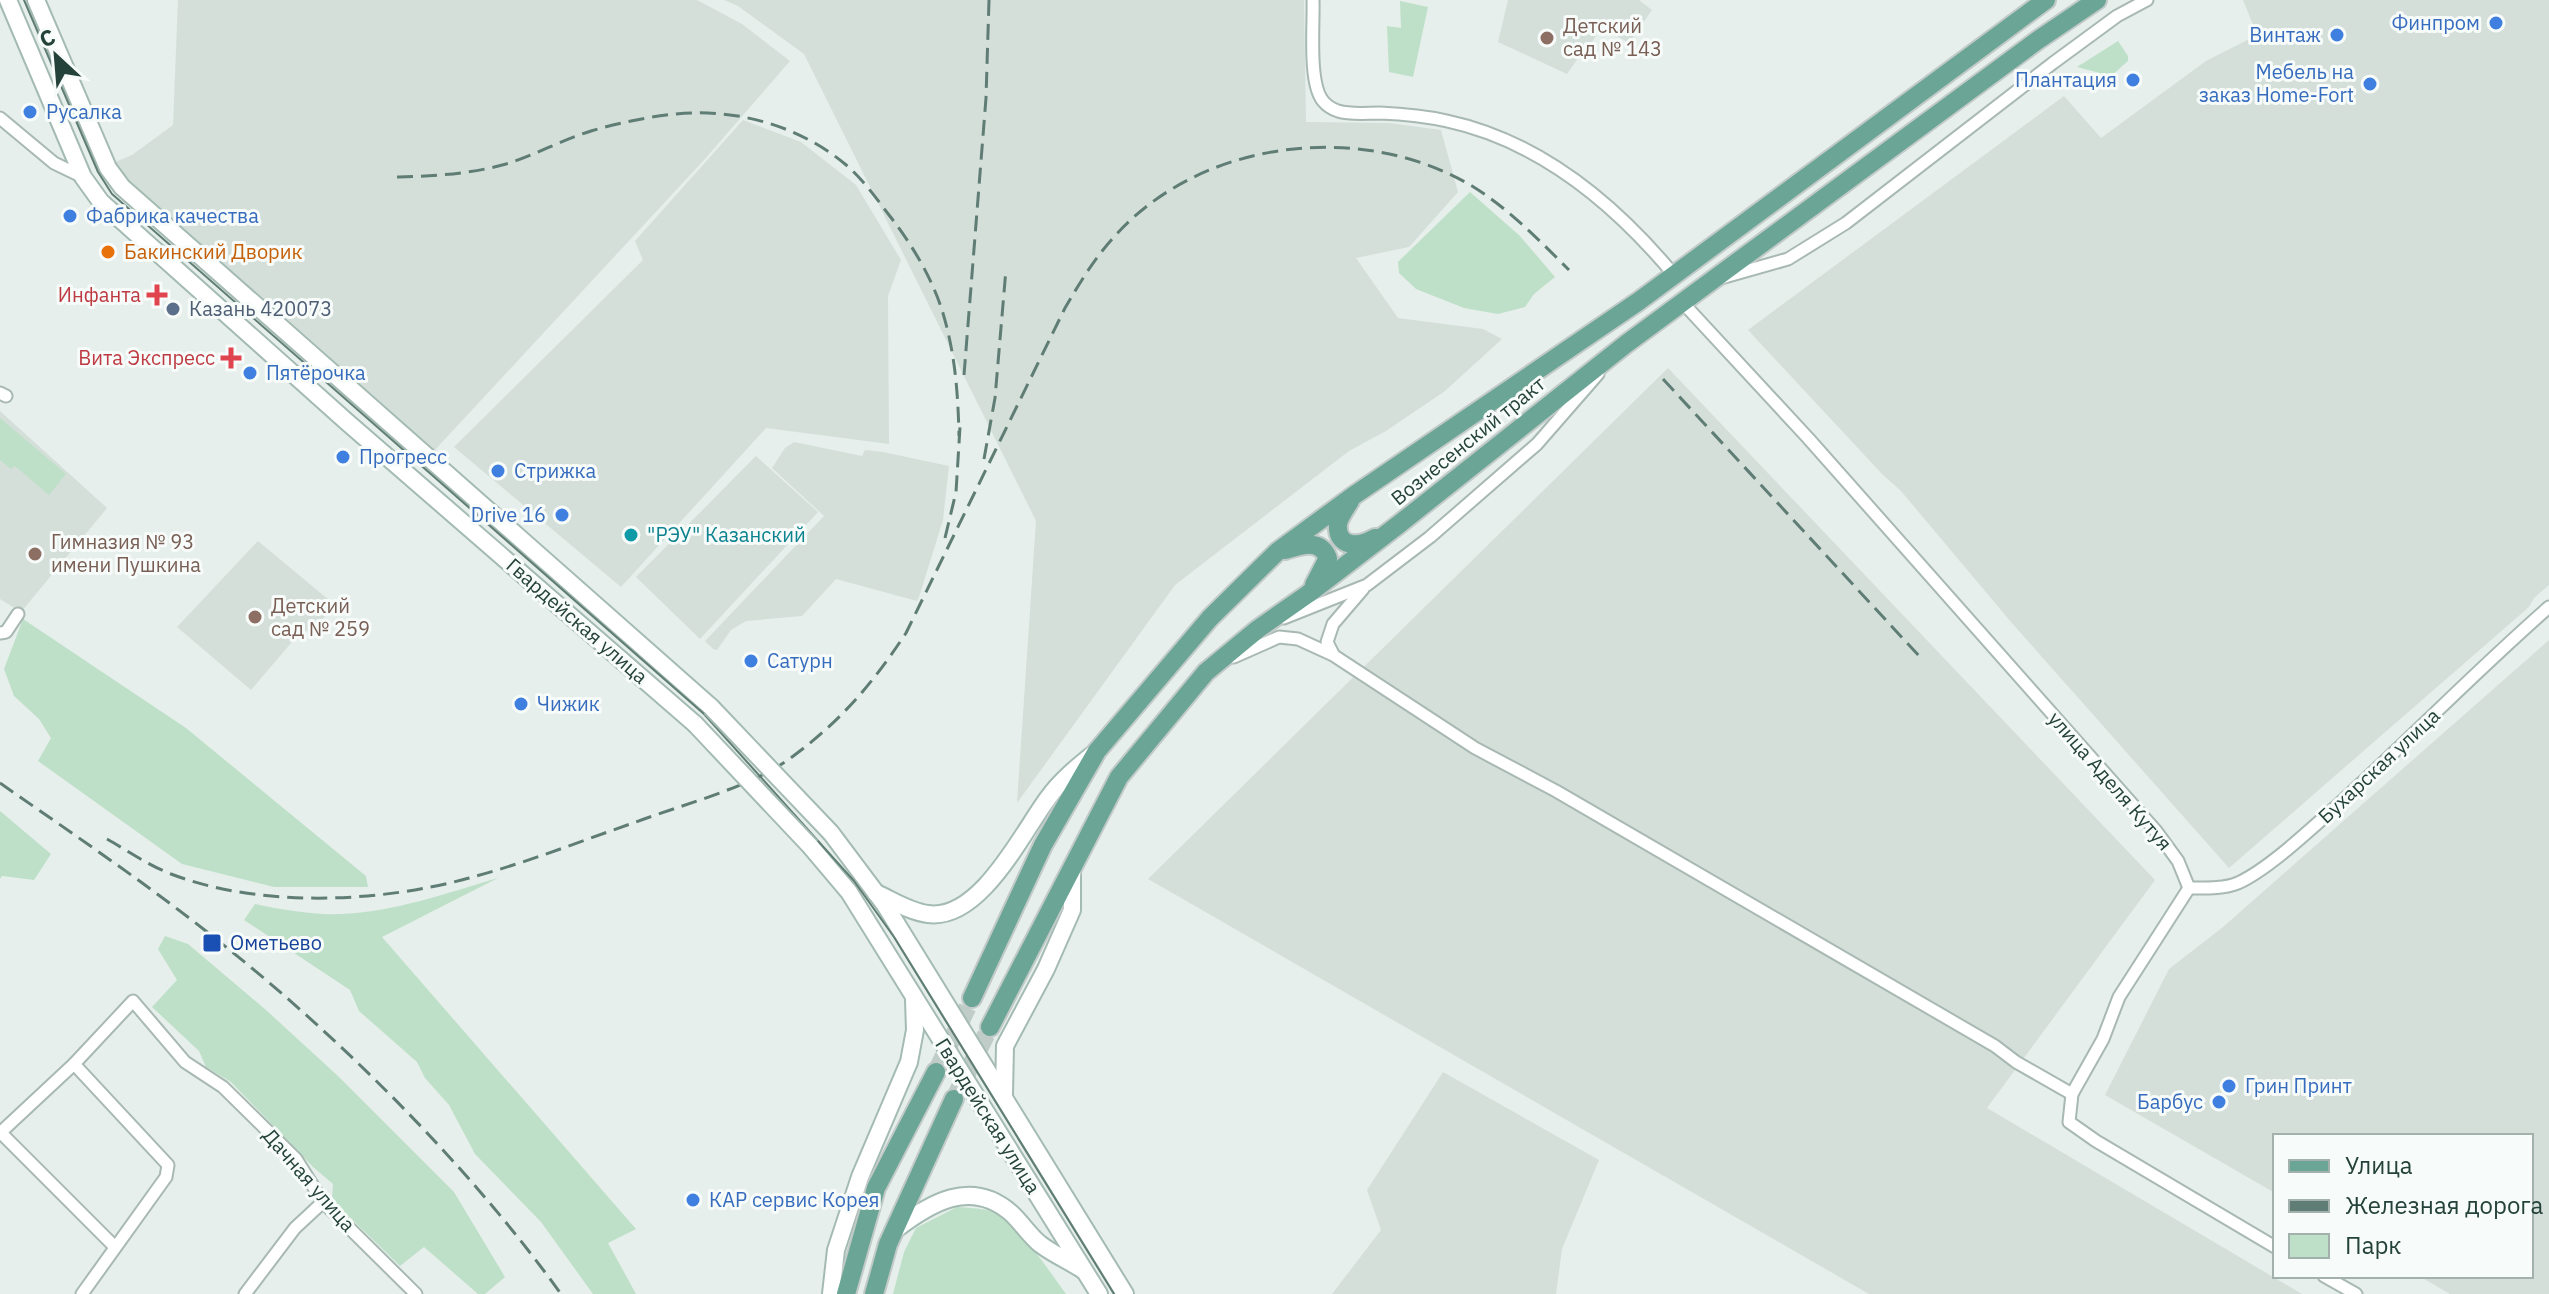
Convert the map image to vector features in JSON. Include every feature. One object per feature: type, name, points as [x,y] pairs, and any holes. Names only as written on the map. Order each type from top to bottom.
[{"type":"main road","name":"Гвардейская улица","points":[[8,0],[83,177],[101,202],[121,223],[695,724],[849,892],[1099,1294]]},
{"type":"main road","name":"Гвардейская улица","points":[[36,0],[108,168],[122,187],[711,707],[831,833],[875,893],[1125,1294]]},
{"type":"main road","name":"Вознесенский тракт","points":[[972,998],[1043,845],[1097,751],[1210,618],[1278,551],[1674,275],[2046,0]]},
{"type":"main road","name":"Вознесенский тракт","points":[[990,1027],[1119,777],[1206,672],[1626,344],[2038,40],[2097,0]]},
{"type":"main road","points":[[418,483],[436,463]]},
{"type":"main road","points":[[1353,496],[1338,522],[1344,542],[1354,545],[1366,543],[1398,525]]},
{"type":"main road","points":[[1278,551],[1306,544],[1319,545],[1326,551],[1328,558],[1322,573],[1308,594]]},
{"type":"main road","points":[[875,893],[929,915],[958,908],[974,897],[1013,852],[1064,779],[1097,751]]},
{"type":"main road","points":[[1004,1096],[1003,1053],[1072,910],[1072,867]]},
{"type":"main road","points":[[831,1294],[836,1250],[855,1191],[909,1062],[915,1030],[914,998]]},
{"type":"main road","points":[[846,1294],[876,1188],[936,1072]]},
{"type":"main road","points":[[874,1294],[888,1244],[954,1099]]},
{"type":"main road","points":[[895,1230],[938,1202],[973,1196],[993,1200],[1011,1213],[1041,1245],[1084,1270]]},
{"type":"street","points":[[1313,0],[1315,83],[1328,106],[1345,112],[1401,114],[1451,122],[1486,132],[1531,152],[1560,169],[1595,196],[1643,239],[1674,275]]},
{"type":"street","points":[[1712,280],[1788,259],[1846,223],[2066,53],[2117,16],[2147,0]]},
{"type":"street","points":[[0,118],[54,163],[83,177]]},
{"type":"street","name":"улица Аделя Кутуя","points":[[1683,303],[1808,438],[2156,831],[2178,861],[2189,888]]},
{"type":"street","points":[[1333,655],[1327,642],[1333,624],[1367,585],[1430,537],[1537,444],[1626,344]]},
{"type":"street","points":[[1258,629],[1367,585]]},
{"type":"street","name":"Бухарская улица","points":[[2189,888],[2237,883],[2272,861],[2413,737],[2514,637],[2549,607]]},
{"type":"street","points":[[0,633],[6,632],[18,614]]},
{"type":"street","points":[[1206,672],[1262,642],[1279,637],[1298,639],[1333,655],[1475,748],[1995,1046],[2016,1062],[2072,1094]]},
{"type":"street","points":[[2189,888],[2119,997],[2103,1039],[2072,1094],[2069,1122],[2273,1246]]},
{"type":"street","name":"Дачная улица","points":[[74,1064],[133,1001],[185,1062],[223,1087],[296,1159],[323,1202],[416,1294]]},
{"type":"street","points":[[82,1294],[166,1177],[168,1165],[74,1064],[0,1132],[114,1246]]},
{"type":"street","points":[[245,1294],[295,1228],[323,1202]]},
{"type":"street","points":[[2328,1278],[2356,1294]]},
{"type":"shaded area","points":[[178,0],[697,0],[742,24],[790,61],[704,160],[433,452],[125,182],[113,163],[132,155],[173,125]]},
{"type":"shaded area","points":[[724,0],[1304,0],[1306,122],[1389,123],[1441,130],[1458,192],[1409,247],[1356,258],[1398,318],[1483,329],[1502,339],[1445,391],[1386,431],[1349,451],[1175,585],[1017,803],[1036,521],[804,54],[738,6]]},
{"type":"shaded area","name":"Детский сад № 143","points":[[1508,0],[1639,0],[1652,10],[1629,43],[1601,27],[1567,74],[1498,42]]},
{"type":"shaded area","points":[[2243,0],[2549,0],[2549,585],[2529,607],[2229,868],[2011,622],[1901,491],[1748,330],[2064,96],[2101,138],[2206,61],[2257,35]]},
{"type":"shaded area","points":[[743,120],[801,142],[856,185],[901,260],[888,296],[889,444],[766,428],[621,587],[454,447],[643,260],[635,241]]},
{"type":"shaded area","points":[[1668,368],[2155,880],[1987,1108],[2302,1294],[1869,1294],[1148,879]]},
{"type":"shaded area","name":"Гимназия № 93 имени Пушкина","points":[[0,411],[107,508],[21,612],[0,599]]},
{"type":"shaded area","points":[[794,442],[862,456],[865,450],[883,452],[949,466],[943,520],[919,597],[917,601],[836,579],[802,616],[746,621],[731,630],[717,650],[713,649],[705,641],[824,516],[772,468],[785,448]]},
{"type":"shaded area","points":[[756,456],[818,512],[700,639],[636,577]]},
{"type":"shaded area","name":"Детский сад № 259","points":[[258,541],[335,605],[310,633],[303,629],[251,690],[177,627]]},
{"type":"shaded area","points":[[2549,640],[2549,1294],[2450,1294],[2422,1278],[2533,1278],[2533,1134],[2273,1134],[2273,1192],[2105,1095],[2169,969],[2223,927]]},
{"type":"shaded area","points":[[1443,1072],[1599,1160],[1562,1249],[1556,1294],[1332,1294],[1381,1230],[1367,1190]]},
{"type":"green space","points":[[1400,1],[1428,7],[1413,77],[1389,72],[1387,26],[1401,28]]},
{"type":"green space","points":[[2118,41],[2128,61],[2111,76],[2077,67]]},
{"type":"green space","points":[[1470,192],[1520,236],[1555,277],[1534,294],[1525,307],[1498,314],[1464,308],[1416,289],[1399,273],[1398,262]]},
{"type":"green space","points":[[0,418],[66,474],[49,495],[15,466],[11,469],[0,460]]},
{"type":"green space","points":[[23,619],[186,728],[366,876],[368,887],[274,887],[182,864],[38,761],[51,738],[39,719],[14,696],[4,669]]},
{"type":"green space","points":[[0,811],[51,854],[34,880],[2,876],[0,879]]},
{"type":"green space","points":[[498,878],[382,937],[636,1229],[608,1243],[636,1294],[593,1294],[541,1222],[475,1154],[449,1105],[425,1078],[417,1062],[359,1011],[350,990],[244,920],[255,904],[308,913],[381,910]]},
{"type":"green space","points":[[165,936],[188,944],[266,1010],[338,1076],[454,1192],[505,1277],[485,1294],[478,1294],[424,1247],[400,1266],[332,1200],[333,1184],[231,1082],[206,1067],[199,1051],[152,1007],[177,980],[158,949]]},
{"type":"green space","points":[[957,1207],[1001,1215],[1035,1252],[1066,1294],[893,1294],[904,1252],[916,1228]]},
{"type":"tunnel","points":[[936,1072],[972,998]]},
{"type":"tunnel","points":[[954,1099],[990,1027]]},
{"type":"tram line","points":[[24,0],[98,172],[112,194],[704,714],[854,881],[894,937],[1114,1294]]},
{"type":"railway","points":[[964,375],[986,98],[989,0]]},
{"type":"railway","points":[[397,177],[452,174],[493,167],[591,131],[675,114],[743,117],[786,129],[827,150],[863,182],[905,237],[926,272],[942,310],[950,341],[957,388],[959,436]]},
{"type":"railway","points":[[107,839],[171,874],[242,892],[319,898],[397,893],[469,878],[532,859],[717,794],[776,768],[841,715],[868,685],[906,633],[1065,308],[1099,254],[1149,205],[1190,179],[1236,161],[1284,150],[1333,147],[1381,152],[1428,165],[1472,186],[1498,204],[1569,270]]},
{"type":"railway","points":[[984,459],[995,398],[1006,269]]},
{"type":"railway","points":[[1663,379],[1920,657]]},
{"type":"railway","points":[[945,538],[956,492],[960,427]]},
{"type":"railway","points":[[0,783],[190,919],[309,1018],[444,1151],[486,1198],[561,1294]]},
{"type":"place","name":"Финпром","points":[[2496,23]]},
{"type":"place","name":"Винтаж","points":[[2337,35]]},
{"type":"place","name":"Детский сад № 143","points":[[1547,38]]},
{"type":"place","name":"Плантация","points":[[2133,80]]},
{"type":"place","name":"Мебель на заказ Home-Fort","points":[[2370,84]]},
{"type":"place","name":"Русалка","points":[[30,112]]},
{"type":"place","name":"Фабрика качества","points":[[70,216]]},
{"type":"place","name":"Бакинский Дворик","points":[[108,252]]},
{"type":"place","name":"Инфанта","points":[[157,295]]},
{"type":"place","name":"Казань 420073","points":[[173,309]]},
{"type":"place","name":"Вита Экспресс","points":[[231,358]]},
{"type":"place","name":"Пятёрочка","points":[[250,373]]},
{"type":"place","name":"Прогресс","points":[[343,457]]},
{"type":"place","name":"Стрижка","points":[[498,471]]},
{"type":"place","name":"Drive 16","points":[[562,515]]},
{"type":"place","name":"\"РЭУ\" Казанский","points":[[631,535]]},
{"type":"place","name":"Гимназия № 93 имени Пушкина","points":[[35,554]]},
{"type":"place","name":"Детский сад № 259","points":[[255,617]]},
{"type":"place","name":"Сатурн","points":[[751,661]]},
{"type":"place","name":"Чижик","points":[[521,704]]},
{"type":"place","name":"Ометьево","points":[[212,943]]},
{"type":"place","name":"Грин Принт","points":[[2229,1086]]},
{"type":"place","name":"Барбус","points":[[2219,1102]]},
{"type":"place","name":"КАР сервис Корея","points":[[693,1200]]}]
